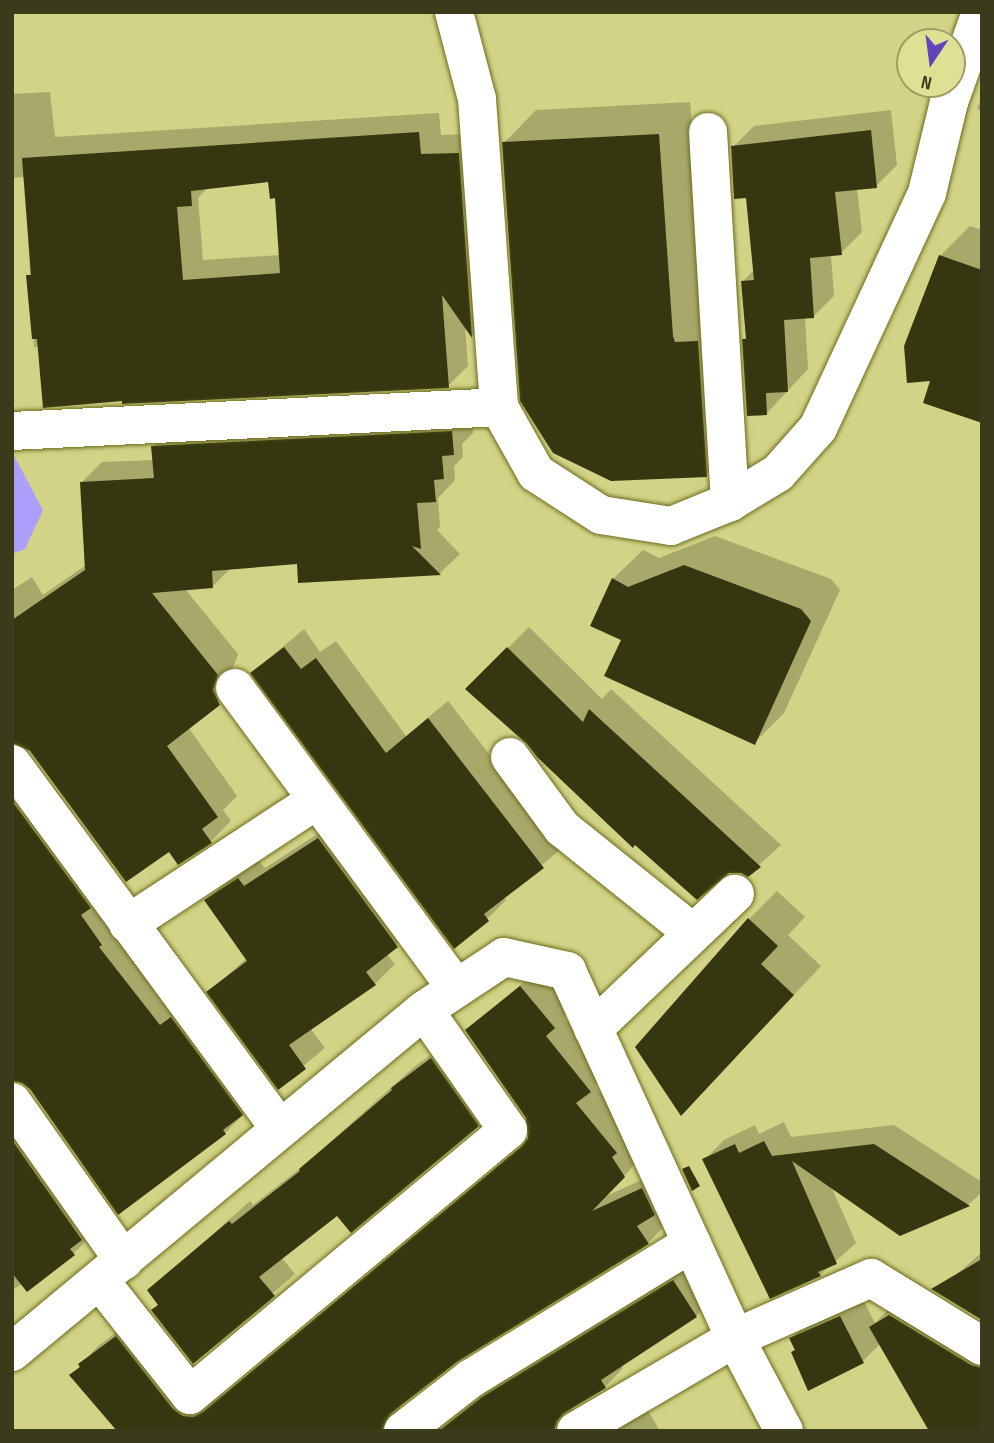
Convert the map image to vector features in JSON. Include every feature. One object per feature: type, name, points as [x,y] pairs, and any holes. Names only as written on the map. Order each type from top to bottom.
[{"type":"street","points":[[454,12],[477,99],[499,407],[536,474],[601,515],[671,526],[730,502],[778,473],[818,428],[927,193],[949,102],[981,12]]},
{"type":"street","points":[[708,132],[730,502]]},
{"type":"street","points":[[12,431],[499,407]]},
{"type":"street","points":[[235,688],[456,989]]},
{"type":"street","points":[[510,757],[562,828],[694,933]]},
{"type":"street","points":[[12,764],[279,1128]]},
{"type":"street","points":[[128,924],[317,800]]},
{"type":"street","points":[[593,1029],[735,894]]},
{"type":"street","points":[[12,1352],[424,1010],[504,957],[567,971],[736,1338],[784,1431]]},
{"type":"street","points":[[12,1102],[112,1271],[190,1395],[508,1130],[424,1010]]},
{"type":"street","points":[[403,1431],[470,1379],[692,1243]]},
{"type":"street","points":[[576,1431],[736,1338],[871,1278],[982,1346]]},
{"type":"shaded area","points":[[12,452],[43,510],[25,549],[12,554]]},
{"type":"building","points":[[871,130],[877,188],[835,192],[842,255],[810,258],[814,318],[784,320],[788,392],[766,393],[767,415],[747,416],[742,339],[746,339],[741,281],[754,280],[746,198],[734,199],[731,146]]},
{"type":"building","points":[[419,132],[421,154],[459,153],[472,338],[442,295],[449,388],[122,404],[122,401],[43,408],[37,339],[32,339],[26,275],[31,275],[22,158]],"holes":[[[268,182],[270,199],[275,198],[280,273],[183,280],[177,207],[192,206],[191,191]]]},
{"type":"building","points":[[659,134],[673,336],[675,342],[698,341],[707,477],[611,481],[553,453],[520,401],[502,142]]},
{"type":"building","points":[[939,255],[982,270],[982,423],[923,403],[930,381],[907,383],[904,346]]},
{"type":"building","points":[[452,431],[454,455],[442,456],[444,479],[434,480],[436,502],[417,503],[421,549],[412,546],[441,575],[298,583],[297,564],[212,571],[213,588],[152,593],[218,675],[213,690],[220,705],[167,746],[218,817],[202,829],[212,843],[178,865],[169,852],[126,882],[30,751],[12,743],[12,620],[85,570],[80,482],[154,478],[151,446]]},
{"type":"building","points":[[684,565],[801,609],[811,621],[755,745],[604,676],[621,640],[590,626],[612,578],[628,587]]},
{"type":"building","points":[[284,647],[301,669],[316,658],[386,753],[428,718],[544,868],[484,914],[489,921],[454,949],[250,673]]},
{"type":"building","points":[[507,647],[583,722],[589,709],[761,867],[748,877],[741,873],[729,873],[697,900],[635,845],[633,848],[537,757],[527,744],[465,689]]},
{"type":"building","points":[[12,801],[91,908],[81,915],[102,945],[99,947],[160,1025],[171,1017],[243,1115],[223,1130],[226,1134],[118,1215],[30,1089],[22,1083],[12,1081]]},
{"type":"building","points":[[318,838],[398,947],[366,972],[376,985],[289,1045],[306,1069],[278,1090],[206,992],[247,961],[204,900],[238,878],[244,886]]},
{"type":"building","points":[[748,918],[778,946],[761,964],[794,995],[681,1116],[635,1047]]},
{"type":"building","points":[[520,986],[555,1028],[546,1036],[591,1092],[576,1103],[617,1153],[612,1157],[625,1177],[592,1211],[642,1188],[655,1215],[637,1226],[649,1244],[457,1362],[390,1414],[382,1431],[117,1431],[69,1375],[80,1367],[78,1364],[116,1336],[173,1409],[183,1416],[193,1417],[203,1412],[522,1146],[528,1138],[526,1118],[465,1030]]},
{"type":"building","points":[[431,1058],[479,1126],[351,1233],[337,1216],[259,1277],[275,1296],[193,1364],[151,1310],[158,1305],[147,1290],[229,1221],[232,1224],[300,1171],[299,1169],[392,1090],[391,1088]]},
{"type":"building","points":[[12,1140],[82,1240],[70,1249],[75,1255],[27,1292],[12,1273]]},
{"type":"building","points":[[764,1141],[772,1156],[874,1144],[970,1206],[900,1236],[792,1161],[837,1264],[818,1272],[821,1276],[770,1299],[702,1159],[735,1144],[739,1153]]},
{"type":"building","points":[[689,1166],[700,1186],[692,1191],[682,1169]]},
{"type":"building","points":[[982,1259],[982,1320],[931,1289]]},
{"type":"building","points":[[673,1280],[697,1317],[601,1380],[606,1388],[564,1413],[557,1421],[554,1431],[439,1431],[482,1397]]},
{"type":"building","points":[[889,1315],[971,1365],[982,1368],[982,1431],[929,1431],[869,1327]]},
{"type":"building","points":[[840,1316],[864,1363],[808,1391],[791,1352],[795,1350],[789,1338]]}]
